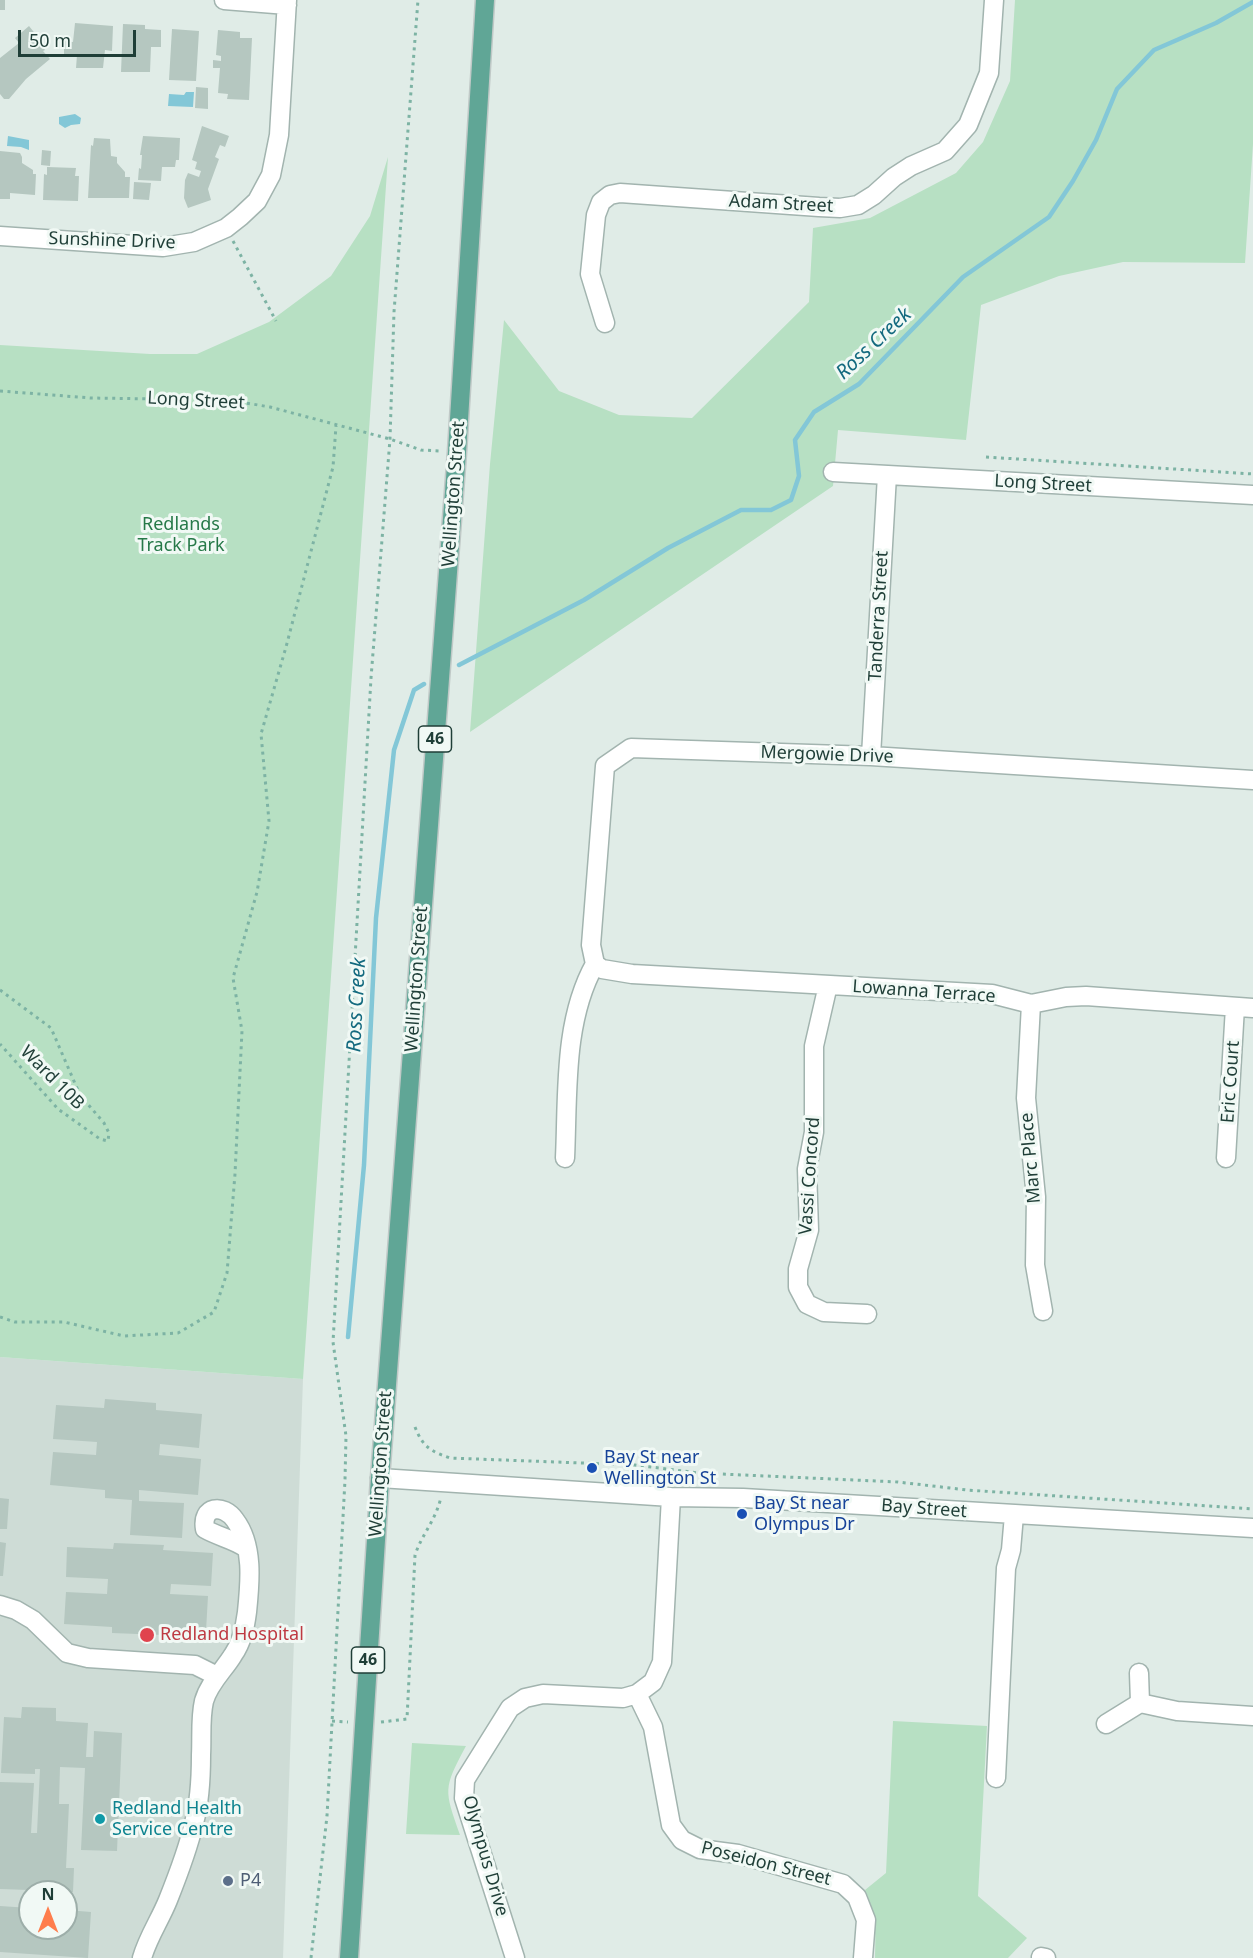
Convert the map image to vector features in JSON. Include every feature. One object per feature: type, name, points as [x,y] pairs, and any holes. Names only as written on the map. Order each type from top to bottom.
[{"type":"main road","name":"Wellington Street","points":[[349,1958],[380,1478],[457,452],[485,0]]},
{"type":"street","points":[[224,0],[287,2]]},
{"type":"street","name":"Adam Street","points":[[605,323],[590,274],[596,214],[601,202],[610,195],[620,194],[840,208],[858,205],[911,166],[945,151],[968,125],[989,73],[993,0]]},
{"type":"street","name":"Sunshine Drive","points":[[0,236],[163,247],[194,242],[226,228],[257,201],[271,175],[279,135],[287,2]]},
{"type":"street","name":"Long Street","points":[[834,472],[1253,495]]},
{"type":"street","name":"Tanderra Street","points":[[871,756],[887,475]]},
{"type":"street","name":"Mergowie Drive","points":[[595,964],[591,945],[605,766],[631,748],[871,756],[1253,780]]},
{"type":"street","points":[[565,1158],[570,1051],[581,996],[595,964]]},
{"type":"street","name":"Lowanna Terrace","points":[[595,964],[602,969],[632,974],[992,994],[1031,1004],[1066,997],[1086,996],[1244,1007]]},
{"type":"street","name":"Vassi Concord","points":[[828,985],[814,1047],[814,1132],[807,1169],[809,1230],[798,1269],[798,1287],[807,1304],[824,1312],[867,1314]]},
{"type":"street","name":"Marc Place","points":[[1031,1004],[1026,1098],[1036,1197],[1035,1265],[1043,1311]]},
{"type":"street","name":"Eric Court","points":[[1226,1158],[1244,1007]]},
{"type":"street","name":"Bay Street","points":[[380,1478],[671,1497],[743,1498],[1253,1528]]},
{"type":"street","points":[[637,1694],[653,1682],[662,1662],[671,1497]]},
{"type":"street","points":[[996,1778],[1006,1568],[1011,1551],[1014,1515]]},
{"type":"street","points":[[142,1958],[148,1940],[168,1902],[195,1822],[204,1699],[217,1676],[234,1655],[243,1635],[250,1565],[246,1548]]},
{"type":"street","points":[[0,1605],[16,1610],[33,1620],[67,1653],[88,1658],[195,1665],[217,1676]]},
{"type":"street","points":[[1139,1673],[1140,1703]]},
{"type":"street","name":"Olympus Drive","points":[[515,1958],[464,1798],[465,1780],[510,1708],[525,1698],[543,1694],[622,1698],[637,1694]]},
{"type":"street","name":"Poseidon Street","points":[[637,1694],[653,1726],[671,1825],[682,1840],[700,1849],[738,1854],[843,1884],[857,1897],[866,1920],[863,1958]]},
{"type":"street","points":[[1106,1724],[1140,1703],[1177,1711],[1253,1716]]},
{"type":"path","points":[[311,1958],[327,1816],[346,1436],[333,1342],[371,678],[390,439],[394,312],[418,0]]},
{"type":"path","points":[[226,228],[276,321]]},
{"type":"path","name":"Long Street","points":[[0,392],[91,398],[228,400],[270,407],[390,439],[421,450],[457,452]]},
{"type":"path","points":[[0,1317],[15,1322],[64,1322],[124,1336],[178,1333],[214,1312],[227,1273],[235,1174],[242,1032],[233,978],[257,892],[269,821],[261,734],[333,467],[336,426]]},
{"type":"path","points":[[986,457],[1253,474]]},
{"type":"path","name":"Ward 10B","points":[[0,990],[51,1028],[80,1095],[109,1132],[108,1141],[100,1139],[58,1109],[0,1044]]},
{"type":"path","points":[[415,1427],[421,1441],[432,1451],[450,1458],[634,1465],[699,1473],[898,1482],[967,1490],[1253,1509]]},
{"type":"path","points":[[332,1721],[396,1722],[407,1719],[415,1555],[420,1540],[431,1527],[438,1509],[450,1458]]},
{"type":"shaded area","name":"Redland Hospital","points":[[0,1357],[303,1379],[283,1958],[0,1958]]},
{"type":"green space","points":[[1015,0],[1253,0],[1253,144],[1245,263],[1123,262],[1059,276],[981,305],[966,440],[838,430],[833,486],[470,732],[490,464],[504,320],[559,391],[619,415],[692,418],[809,302],[813,228],[870,218],[956,173],[983,142],[1010,81]]},
{"type":"green space","name":"Redlands Track Park","points":[[388,157],[303,1379],[0,1357],[0,345],[150,354],[197,354],[269,322],[331,276],[370,216]]},
{"type":"green space","points":[[893,1721],[987,1726],[978,1896],[1027,1938],[1008,1958],[875,1958],[874,1923],[865,1890],[886,1873]]},
{"type":"green space","points":[[412,1743],[466,1746],[453,1772],[448,1789],[451,1808],[460,1835],[406,1834]]},
{"type":"water","points":[[186,92],[194,92],[193,107],[168,106],[169,94],[184,95]]},
{"type":"water","points":[[75,114],[81,118],[80,124],[65,128],[59,124],[59,117]]},
{"type":"water","points":[[8,136],[29,140],[29,150],[7,146]]},
{"type":"building","points":[[0,0],[5,0],[5,10],[0,10]]},
{"type":"building","points":[[75,23],[113,26],[112,51],[105,50],[103,68],[76,68],[77,55],[64,54],[64,41],[73,42]]},
{"type":"building","points":[[123,24],[145,25],[145,29],[161,30],[161,47],[151,47],[150,72],[121,72]]},
{"type":"building","points":[[29,26],[41,41],[39,42],[45,50],[43,51],[50,59],[26,79],[9,99],[4,99],[0,94],[0,58],[19,43],[15,38]]},
{"type":"building","points":[[172,29],[199,31],[196,81],[169,80]]},
{"type":"building","points":[[218,30],[240,32],[240,38],[252,38],[249,100],[227,99],[228,94],[218,93],[220,68],[213,68],[213,60],[221,61],[221,56],[216,55]]},
{"type":"building","points":[[196,87],[208,88],[208,109],[195,108]]},
{"type":"building","points":[[202,126],[229,136],[225,147],[220,145],[215,157],[219,159],[208,189],[211,200],[188,208],[184,198],[185,180],[188,173],[199,177],[201,171],[195,169],[197,162],[192,160]]},
{"type":"building","points":[[143,136],[180,138],[179,160],[176,160],[175,167],[162,167],[161,181],[138,180]]},
{"type":"building","points":[[94,138],[110,139],[111,156],[117,157],[117,163],[125,172],[125,177],[130,177],[129,198],[88,198],[91,145],[93,146]]},
{"type":"building","points":[[42,150],[51,151],[50,166],[41,165]]},
{"type":"building","points":[[0,151],[20,153],[22,163],[33,170],[33,174],[36,174],[35,195],[10,193],[10,199],[0,199]]},
{"type":"building","points":[[47,167],[76,168],[75,176],[79,176],[78,201],[43,200],[44,174],[47,175]]},
{"type":"building","points":[[134,182],[151,183],[149,200],[133,199]]},
{"type":"building","points":[[105,1399],[156,1403],[156,1410],[202,1414],[199,1448],[160,1444],[159,1455],[201,1459],[198,1495],[139,1490],[139,1501],[184,1503],[182,1538],[130,1535],[132,1500],[105,1498],[105,1490],[50,1485],[53,1452],[96,1455],[97,1442],[53,1439],[56,1405],[104,1408]]},
{"type":"building","points":[[0,1498],[9,1499],[7,1529],[0,1529]]},
{"type":"building","points":[[0,1542],[6,1543],[3,1576],[0,1576]]},
{"type":"building","points":[[114,1543],[164,1545],[163,1550],[213,1553],[211,1586],[171,1584],[170,1594],[208,1596],[206,1631],[163,1628],[163,1635],[112,1633],[112,1627],[64,1624],[66,1592],[107,1594],[108,1579],[66,1577],[67,1547],[113,1549]]},
{"type":"building","name":"Redland Health Service Centre","points":[[22,1707],[56,1708],[56,1721],[88,1723],[86,1757],[93,1757],[94,1731],[122,1733],[117,1851],[81,1850],[85,1768],[60,1767],[59,1804],[69,1804],[66,1868],[74,1868],[74,1880],[18,1880],[18,1890],[0,1889],[0,1782],[34,1783],[31,1833],[37,1833],[40,1769],[35,1769],[35,1774],[1,1773],[4,1717],[21,1718]]},
{"type":"building","points":[[0,1906],[18,1907],[18,1940],[78,1940],[78,1911],[91,1912],[88,1958],[0,1952]]},
{"type":"waterway","name":"Ross Creek","points":[[459,665],[584,600],[668,548],[741,510],[771,510],[791,500],[799,476],[795,440],[814,412],[859,384],[963,277],[1049,217],[1096,140],[1117,89],[1154,50],[1216,23],[1253,2]]},
{"type":"waterway","name":"Ross Creek","points":[[348,1337],[364,1165],[376,918],[394,750],[414,690],[424,684]]},
{"type":"place","name":"Bay St near Wellington St","points":[[592,1468]]},
{"type":"place","name":"Bay St near Olympus Dr","points":[[742,1514]]},
{"type":"place","name":"Redland Hospital","points":[[147,1635]]},
{"type":"place","name":"Redland Health Service Centre","points":[[100,1819]]},
{"type":"place","name":"P4","points":[[228,1881]]}]
